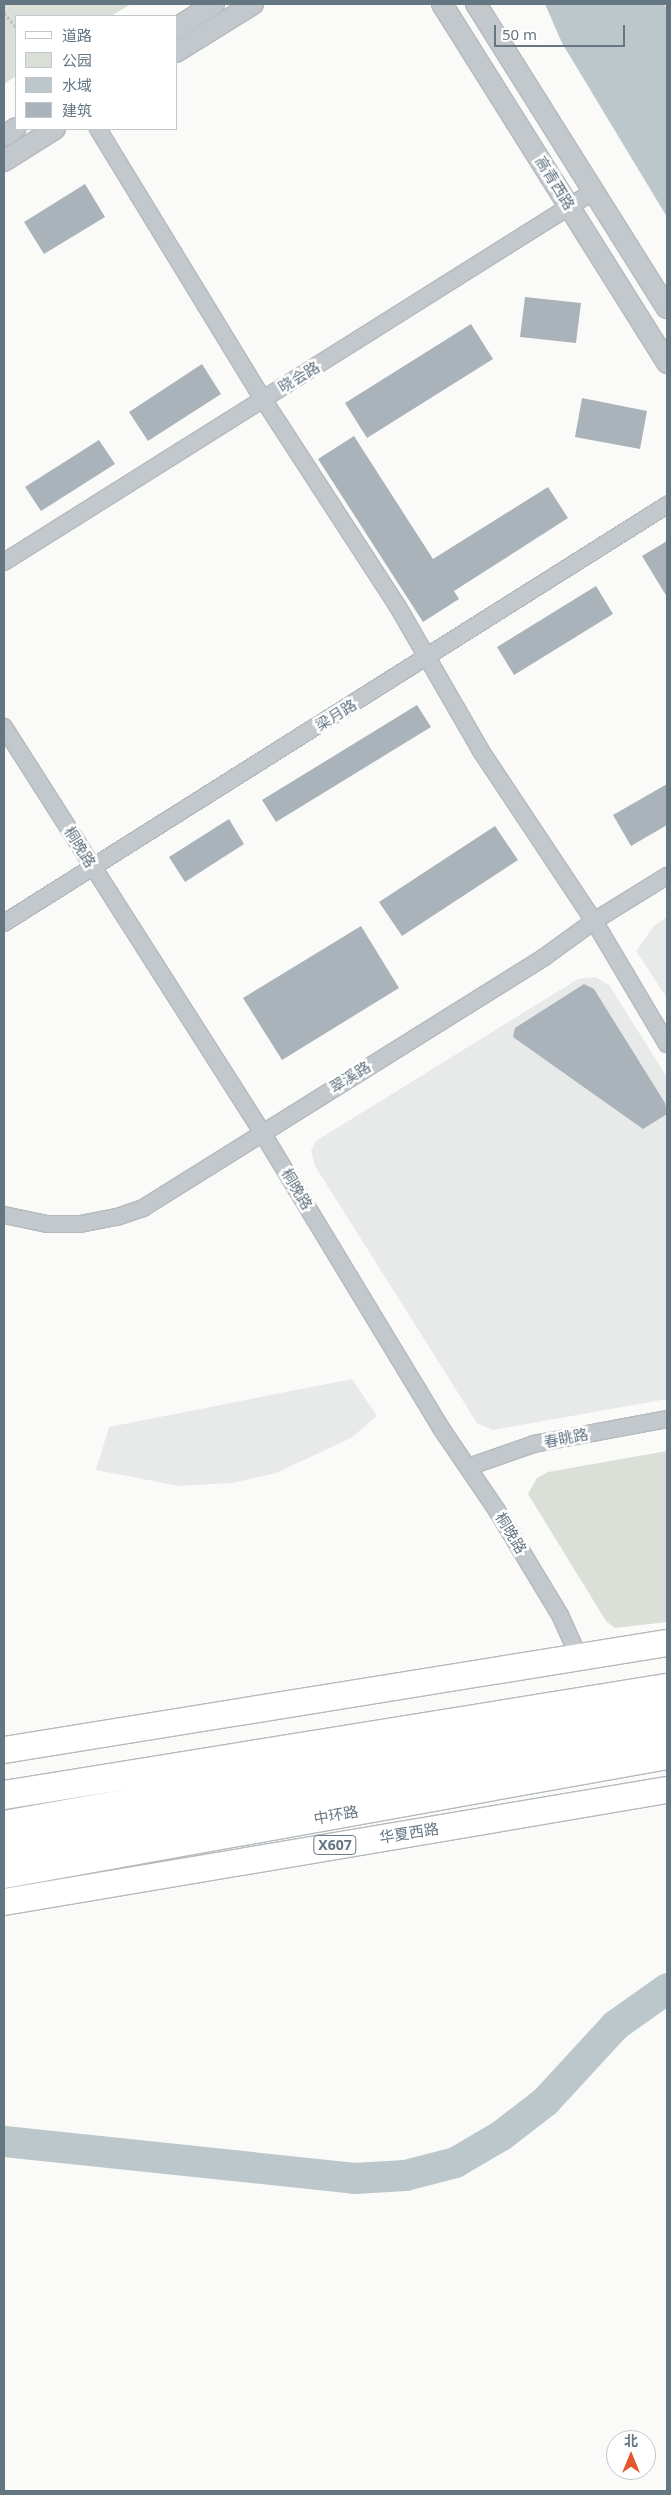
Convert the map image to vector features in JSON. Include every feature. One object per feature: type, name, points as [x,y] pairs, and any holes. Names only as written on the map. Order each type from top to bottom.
[{"type":"highway","points":[[573,1704],[667,1679]]},
{"type":"highway","points":[[4,1795],[226,1757],[667,1688]]},
{"type":"highway","points":[[4,1825],[667,1707]]},
{"type":"highway","name":"中环路","points":[[4,1849],[667,1732]]},
{"type":"highway","name":"中环路","points":[[4,1874],[667,1755]]},
{"type":"highway","points":[[548,1777],[667,1762]]},
{"type":"main road","points":[[4,1750],[667,1643]]},
{"type":"main road","name":"华夏西路","points":[[4,1902],[667,1790]]},
{"type":"street","points":[[178,27],[214,4]]},
{"type":"street","points":[[178,51],[253,4]]},
{"type":"street","name":"高青西路","points":[[442,4],[667,363]]},
{"type":"street","name":"高青西路","points":[[476,4],[667,308]]},
{"type":"street","points":[[4,136],[15,129]]},
{"type":"street","points":[[4,161],[53,130]]},
{"type":"street","points":[[99,130],[263,399],[398,607],[481,751],[594,921],[667,1044]]},
{"type":"street","name":"晓会路","points":[[4,562],[594,190]]},
{"type":"street","name":"梁月路","points":[[4,923],[667,505]]},
{"type":"street","name":"桐晚路","points":[[4,727],[263,1134],[560,1615],[579,1657]]},
{"type":"street","name":"翠溪路","points":[[9,1216],[47,1224],[80,1224],[117,1217],[143,1208],[543,958],[594,921],[667,876]]},
{"type":"street","name":"春眺路","points":[[468,1467],[534,1444],[667,1419]]},
{"type":"path","points":[[4,13],[15,26]]},
{"type":"shaded area","points":[[667,917],[667,998],[636,951],[654,926]]},
{"type":"shaded area","points":[[595,977],[609,985],[667,1077],[667,1399],[493,1430],[477,1423],[315,1166],[311,1151],[316,1141],[578,979]]},
{"type":"shaded area","points":[[352,1379],[377,1416],[351,1438],[276,1473],[232,1483],[179,1486],[96,1470],[109,1427]]},
{"type":"green space","points":[[4,4],[131,4],[113,15],[15,15],[15,77],[4,84]]},
{"type":"green space","points":[[667,1451],[667,1622],[615,1628],[606,1621],[528,1494],[537,1478],[548,1472]]},
{"type":"water","points":[[545,4],[663,4],[667,8],[667,217],[562,43]]},
{"type":"building","points":[[85,184],[105,217],[44,254],[24,222]]},
{"type":"building","points":[[525,297],[581,303],[576,343],[520,337]]},
{"type":"building","points":[[471,324],[493,359],[367,438],[345,403]]},
{"type":"building","points":[[202,364],[221,394],[148,441],[129,412]]},
{"type":"building","points":[[582,398],[647,411],[640,449],[575,437]]},
{"type":"building","points":[[354,436],[433,559],[548,487],[568,518],[454,591],[459,599],[423,622],[318,459]]},
{"type":"building","points":[[99,440],[115,464],[41,511],[25,487]]},
{"type":"building","points":[[667,541],[667,597],[642,556]]},
{"type":"building","points":[[596,586],[613,614],[514,675],[497,647]]},
{"type":"building","points":[[417,705],[431,727],[276,822],[262,800]]},
{"type":"building","points":[[667,784],[667,825],[631,846],[613,815]]},
{"type":"building","points":[[229,819],[244,844],[185,882],[169,857]]},
{"type":"building","points":[[495,826],[518,860],[402,936],[379,902]]},
{"type":"building","points":[[361,926],[399,988],[282,1060],[243,998]]},
{"type":"building","points":[[584,984],[594,989],[665,1103],[667,1114],[643,1129],[513,1037],[515,1028]]},
{"type":"waterway","points":[[4,2141],[354,2178],[405,2175],[455,2162],[501,2135],[545,2101],[615,2025],[667,1988]]}]
